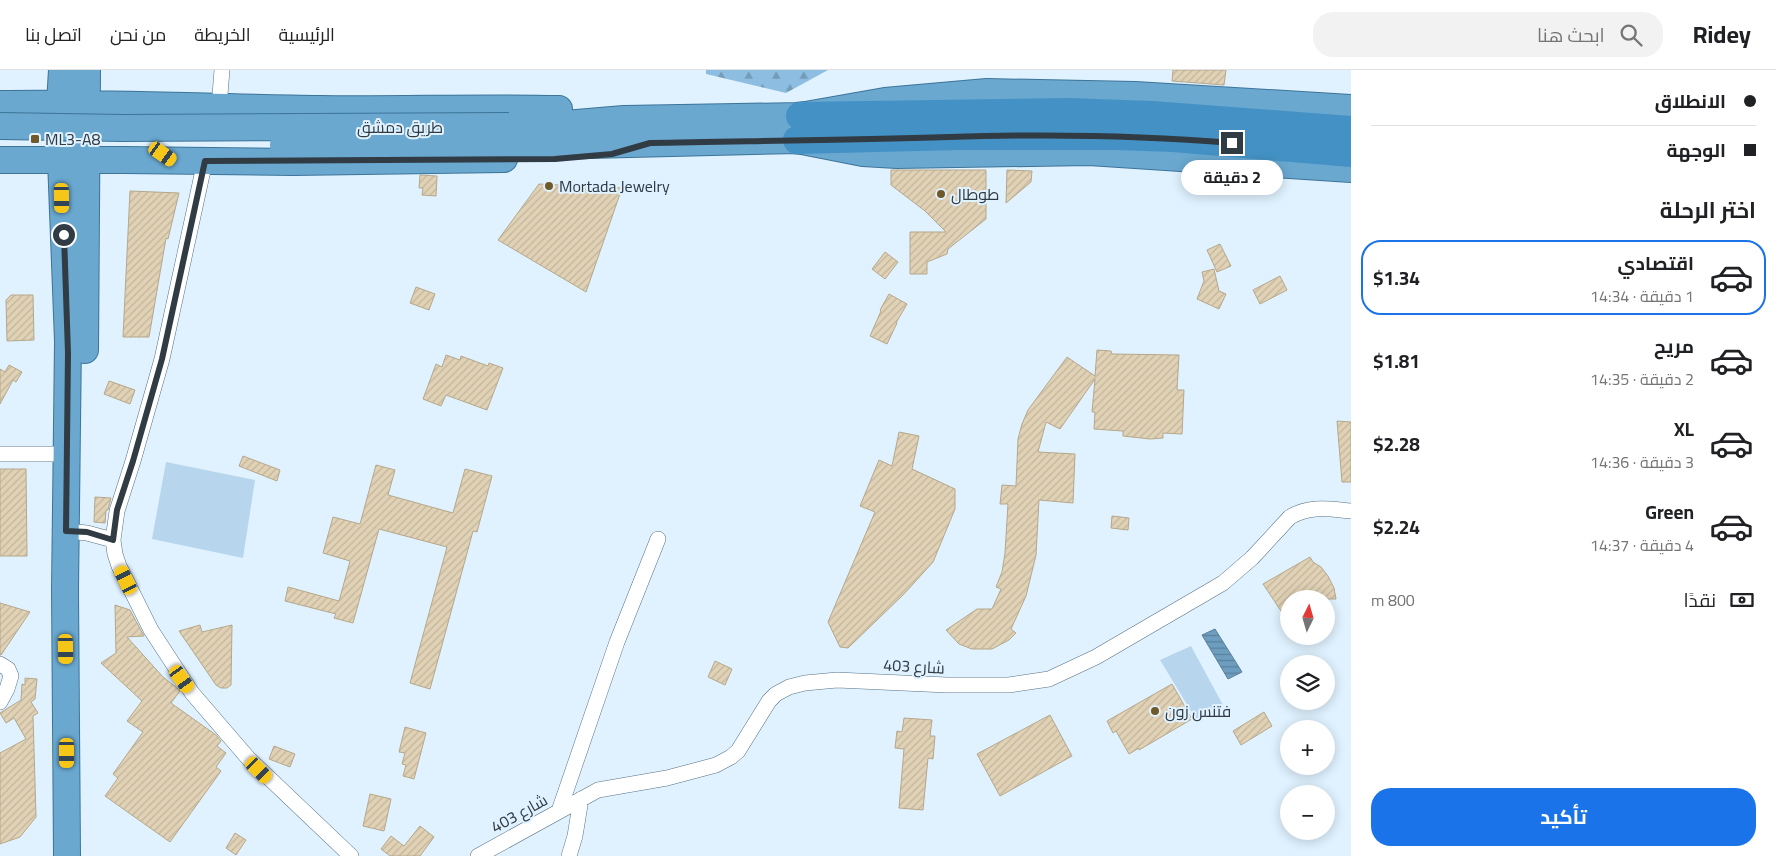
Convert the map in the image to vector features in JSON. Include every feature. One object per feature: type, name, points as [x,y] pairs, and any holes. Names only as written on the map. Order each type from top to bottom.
[{"type":"highway","points":[[1,111],[42,92],[50,83],[55,70]]},
{"type":"highway","points":[[62,70],[60,103],[61,160],[75,217],[68,856]]},
{"type":"highway","points":[[81,856],[73,531],[67,454],[68,341],[75,217],[87,160],[87,70]]},
{"type":"highway","points":[[94,70],[99,81],[110,94],[138,105]]},
{"type":"highway","points":[[798,128],[885,101],[987,92],[1135,94],[1351,108]]},
{"type":"highway","points":[[1,111],[60,103],[343,110],[515,107],[584,110],[624,119]]},
{"type":"highway","points":[[172,160],[152,146],[148,140],[146,128],[151,117],[156,112],[175,106]]},
{"type":"highway","points":[[1,111],[11,119],[15,137],[11,146],[3,155]]},
{"type":"highway","name":"طريق دمشق","points":[[1,111],[122,128],[506,137],[650,143],[798,128]]},
{"type":"highway","points":[[798,128],[1069,112],[1152,115],[1351,130]]},
{"type":"highway","name":"طريق دمشق","points":[[3,155],[506,137],[542,126],[624,119],[798,128]]},
{"type":"highway","points":[[798,128],[959,136],[1173,138],[1351,153]]},
{"type":"highway","points":[[798,128],[863,153],[896,155],[1089,152],[1351,169]]},
{"type":"highway","points":[[3,155],[61,160],[570,159],[612,154],[650,143]]},
{"type":"highway","points":[[3,155],[32,166],[45,177],[75,217]]},
{"type":"highway","points":[[75,217],[105,172],[123,160]]},
{"type":"street","points":[[219,107],[222,70]]},
{"type":"street","points":[[205,161],[164,353],[117,510],[113,540],[115,554],[119,566],[151,630],[192,693],[248,758],[351,856]]},
{"type":"street","points":[[0,454],[67,454]]},
{"type":"street","name":"شارع 403","points":[[478,856],[598,790],[667,778],[716,766],[738,751],[769,701],[776,694],[789,687],[805,683],[837,680],[947,685],[1009,685],[1049,679],[1096,657],[1223,583],[1252,558],[1283,524],[1297,513],[1318,508],[1351,512]]},
{"type":"street","points":[[73,531],[113,540]]},
{"type":"street","points":[[559,811],[617,642],[658,539]]},
{"type":"street","points":[[0,664],[8,669],[11,676],[0,702]]},
{"type":"street","points":[[569,856],[575,836],[581,799]]},
{"type":"green space","points":[[706,70],[828,70],[786,93],[706,74]]},
{"type":"shaded area","points":[[166,462],[255,480],[243,558],[152,539]]},
{"type":"shaded area","points":[[1215,629],[1242,672],[1228,679],[1202,635]]},
{"type":"shaded area","points":[[1191,646],[1223,705],[1197,721],[1160,660]]},
{"type":"building","points":[[1173,70],[1226,70],[1224,85],[1172,81]]},
{"type":"building","points":[[891,170],[986,170],[986,219],[948,249],[947,254],[927,262],[927,274],[910,274],[910,232],[946,232],[925,211],[891,185]]},
{"type":"building","points":[[1007,170],[1032,171],[1031,182],[1006,203]]},
{"type":"building","points":[[420,175],[437,176],[436,196],[422,195],[423,188],[419,188]]},
{"type":"building","points":[[539,184],[622,188],[586,292],[498,240]]},
{"type":"building","points":[[130,191],[179,193],[168,239],[166,238],[149,337],[123,337]]},
{"type":"building","points":[[1220,244],[1231,266],[1217,272],[1207,250]]},
{"type":"building","points":[[885,252],[898,262],[885,279],[872,269]]},
{"type":"building","points":[[1214,269],[1219,291],[1226,294],[1219,309],[1197,299],[1204,281],[1202,272]]},
{"type":"building","points":[[1280,276],[1287,290],[1260,304],[1253,290]]},
{"type":"building","points":[[416,287],[435,294],[429,310],[410,303]]},
{"type":"building","points":[[889,294],[907,304],[887,344],[870,336],[880,310]]},
{"type":"building","points":[[11,295],[33,295],[34,340],[7,341],[6,300]]},
{"type":"building","points":[[1097,350],[1111,351],[1112,354],[1179,355],[1177,390],[1184,390],[1182,434],[1163,433],[1163,438],[1150,439],[1123,436],[1123,431],[1094,429],[1095,412],[1092,412],[1095,379],[1060,429],[1046,422],[1038,452],[1075,454],[1073,503],[1039,500],[1036,555],[1026,596],[1011,629],[1016,633],[1009,640],[992,649],[972,649],[959,644],[946,630],[977,609],[992,609],[1001,589],[996,587],[1002,572],[1005,553],[1008,504],[1000,504],[1002,485],[1016,486],[1018,439],[1028,410],[1067,357],[1095,376]]},
{"type":"building","points":[[446,355],[460,360],[461,356],[488,366],[489,363],[503,368],[487,410],[446,395],[441,406],[423,399],[436,364],[442,367]]},
{"type":"building","points":[[9,365],[22,372],[16,382],[13,380],[0,404],[0,369],[5,372]]},
{"type":"building","points":[[109,381],[135,390],[130,404],[104,394]]},
{"type":"building","points":[[1337,421],[1351,422],[1351,482],[1342,482]]},
{"type":"building","points":[[899,432],[919,436],[912,469],[955,489],[955,509],[933,562],[904,594],[848,648],[840,647],[828,622],[875,512],[860,506],[879,460],[892,466]]},
{"type":"building","points":[[243,456],[280,470],[277,481],[239,466]]},
{"type":"building","points":[[376,465],[395,470],[388,495],[453,513],[465,469],[492,476],[477,532],[473,531],[430,689],[410,683],[447,547],[379,529],[353,623],[334,618],[336,614],[285,601],[288,587],[339,601],[350,561],[323,553],[333,517],[360,524]]},
{"type":"building","points":[[0,469],[26,469],[27,556],[0,556]]},
{"type":"building","points":[[95,497],[111,498],[108,510],[106,510],[105,523],[94,522]]},
{"type":"building","points":[[1112,516],[1129,518],[1128,530],[1111,528]]},
{"type":"building","points":[[1310,557],[1328,576],[1334,590],[1280,590],[1280,610],[1263,584]]},
{"type":"building","points":[[0,603],[30,612],[1,655],[0,655]]},
{"type":"building","points":[[115,605],[130,610],[144,636],[127,637],[163,677],[180,691],[171,703],[216,735],[221,741],[217,746],[226,753],[216,767],[221,771],[170,842],[105,796],[118,778],[113,774],[143,732],[127,721],[142,701],[101,663],[116,653]]},
{"type":"building","points":[[200,625],[202,632],[232,625],[231,685],[227,688],[221,688],[216,685],[179,631]]},
{"type":"building","points":[[715,661],[732,669],[725,685],[708,677]]},
{"type":"building","points":[[25,678],[37,679],[35,699],[31,702],[38,713],[33,716],[36,817],[20,837],[0,844],[0,753],[26,739],[14,718],[6,723],[0,713],[21,700],[22,684],[25,685]]},
{"type":"building","points":[[1172,684],[1192,719],[1129,754],[1116,731],[1113,733],[1107,721]]},
{"type":"building","points":[[1264,712],[1272,726],[1241,745],[1233,731]]},
{"type":"building","points":[[1050,715],[1072,756],[1000,796],[977,754]]},
{"type":"building","points":[[904,718],[932,720],[930,736],[935,736],[933,759],[928,758],[923,810],[899,808],[904,749],[895,748],[897,731],[902,732]]},
{"type":"building","points":[[405,727],[426,733],[414,779],[403,776],[406,765],[402,764],[405,753],[399,752]]},
{"type":"building","points":[[274,746],[295,754],[290,767],[269,759]]},
{"type":"building","points":[[370,794],[391,799],[384,831],[363,826]]},
{"type":"building","points":[[420,826],[434,837],[420,856],[390,856],[381,849],[391,836],[404,846]]},
{"type":"building","points":[[235,833],[246,840],[236,855],[226,848]]},
{"type":"place","name":"ML3-A8","points":[[35,139]]},
{"type":"place","name":"Mortada Jewelry","points":[[549,186]]},
{"type":"place","name":"طوطال","points":[[941,194]]},
{"type":"place","name":"فتنس زون","points":[[1155,711]]},
{"type":"route","points":[[64,235],[68,353],[66,531],[87,532],[113,540],[117,510],[155,386],[173,315],[205,161],[293,162],[555,159],[612,154],[650,143],[959,136],[1116,136],[1232,143]]}]
